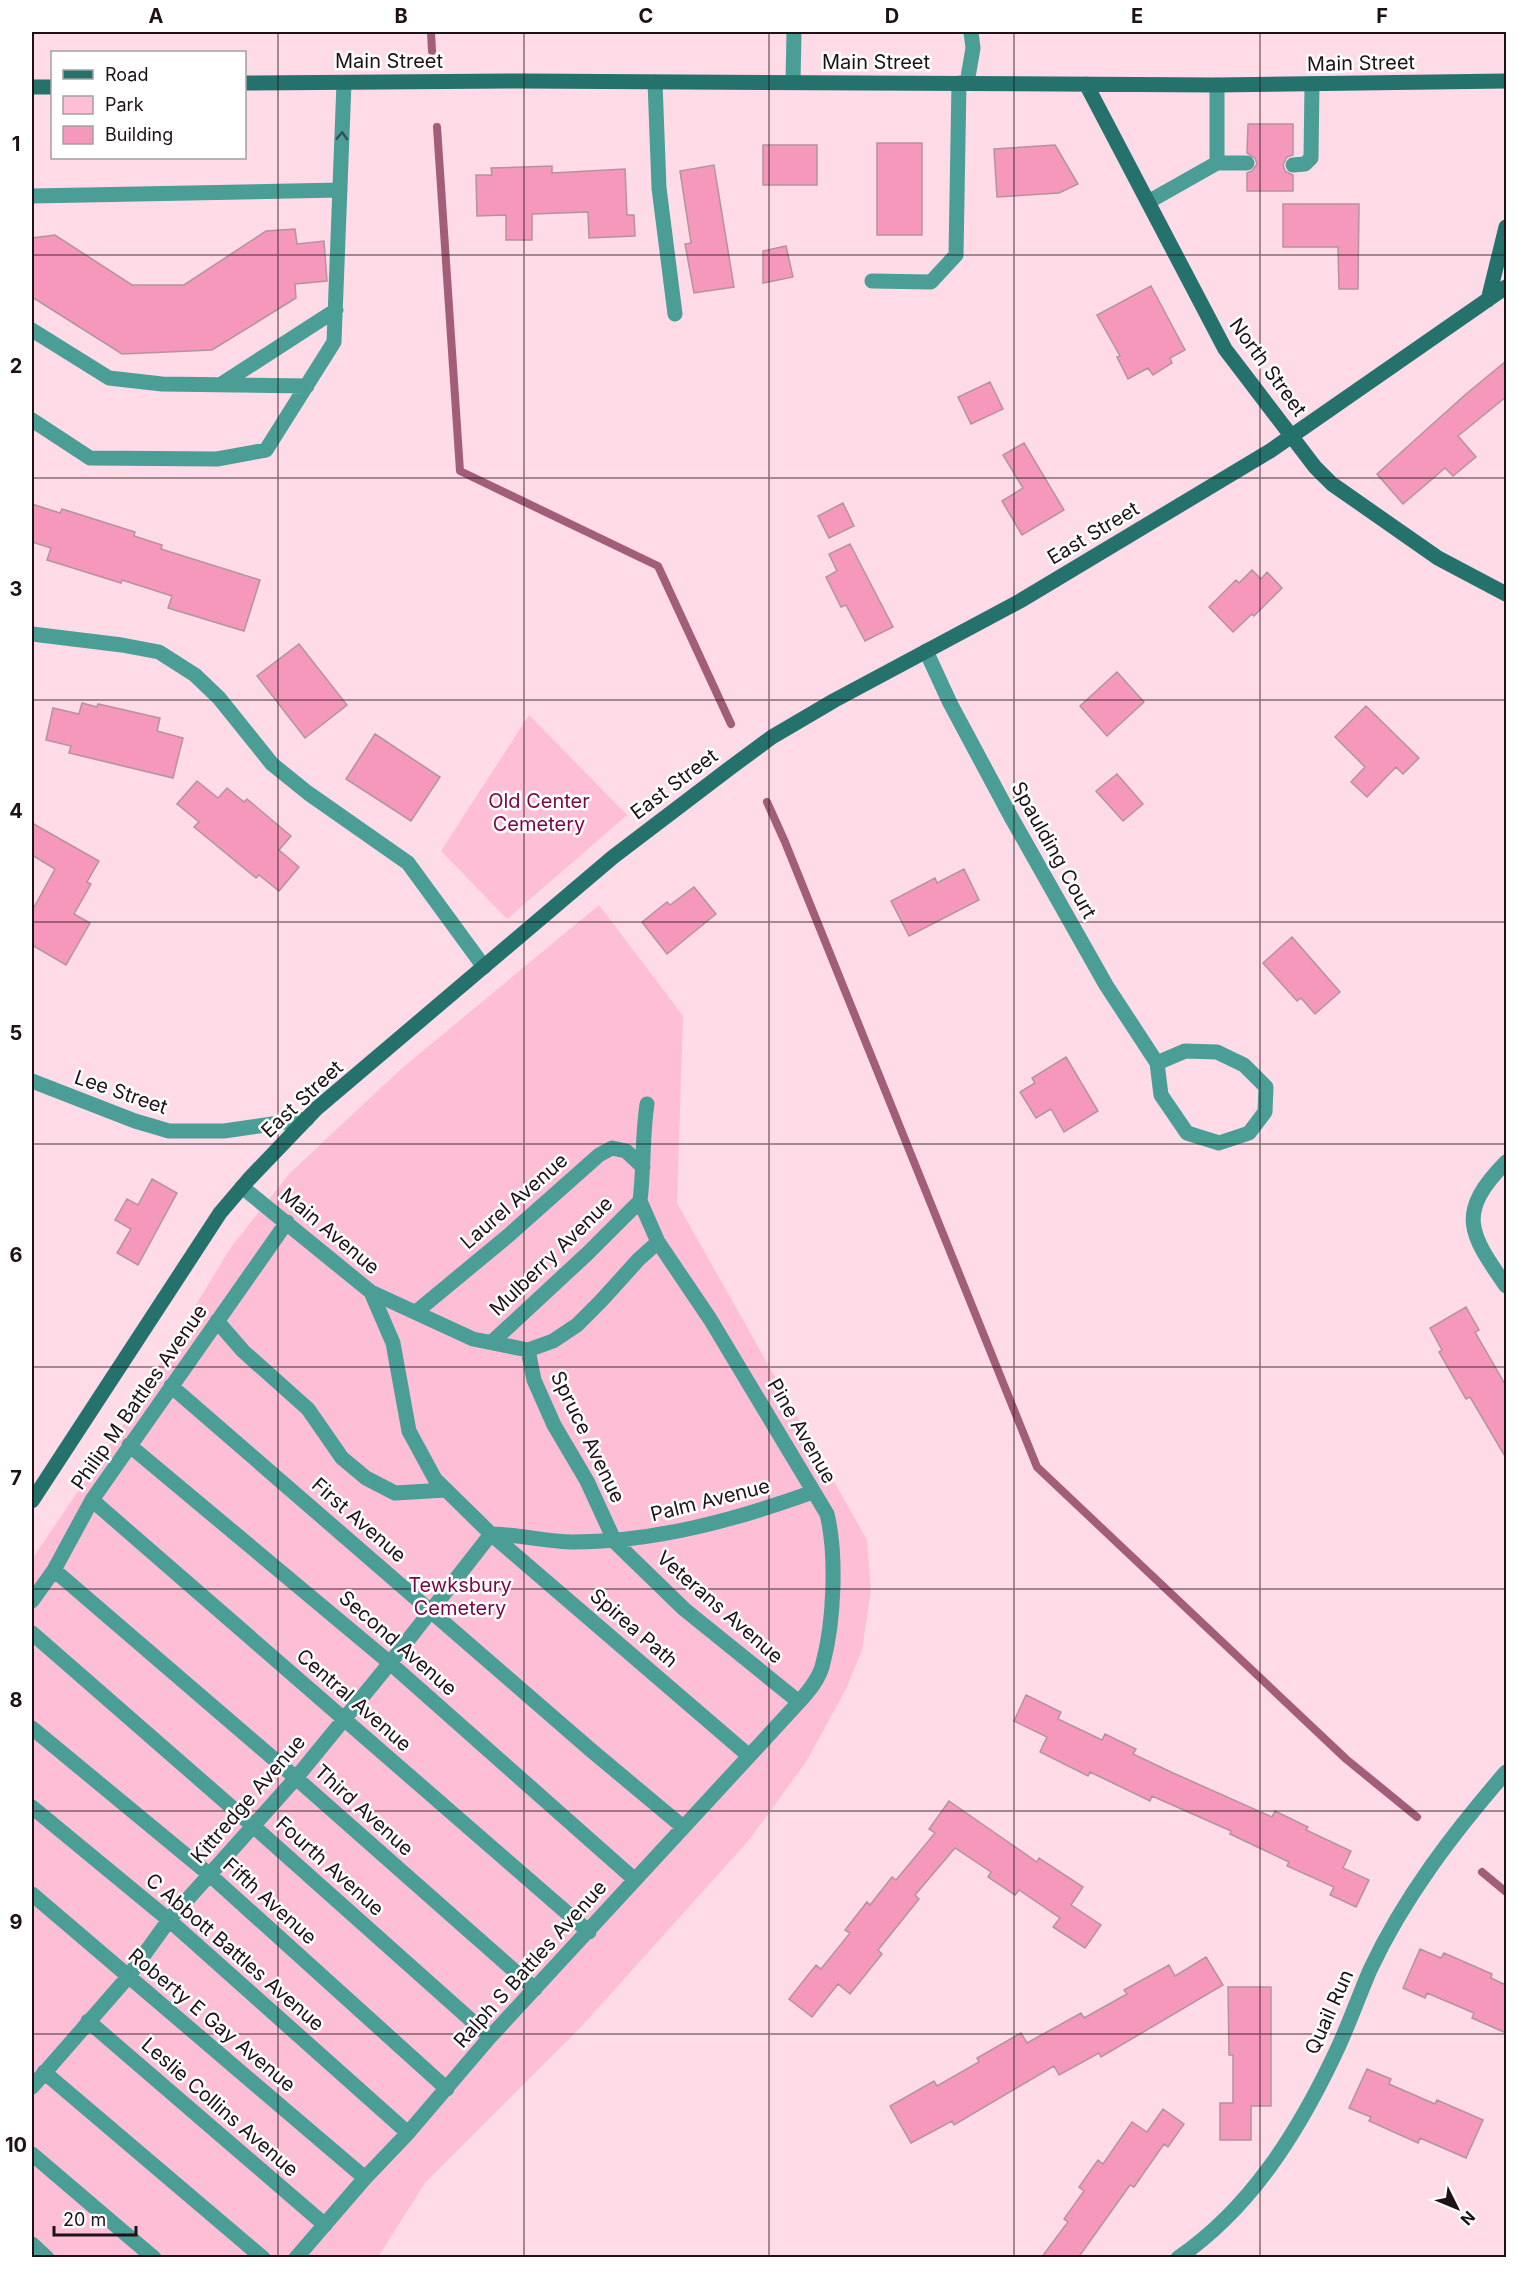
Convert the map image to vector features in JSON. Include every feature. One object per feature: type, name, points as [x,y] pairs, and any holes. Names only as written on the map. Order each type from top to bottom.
[{"type":"main road","name":"Main Street","points":[[246,83],[793,82],[1217,85],[1506,81]]},
{"type":"main road","name":"North Street","points":[[1086,84],[1225,349],[1315,467],[1332,484],[1437,558],[1506,594]]},
{"type":"main road","points":[[32,87],[51,87]]},
{"type":"main road","points":[[1488,300],[1506,227]]},
{"type":"main road","name":"East Street","points":[[32,1501],[149,1318],[220,1213],[242,1187],[307,1119],[613,857],[772,737],[826,705],[1020,601],[1293,437],[1506,287]]},
{"type":"street","points":[[793,82],[794,32]]},
{"type":"street","points":[[872,281],[931,282],[956,255],[963,83],[973,48],[971,32]]},
{"type":"street","points":[[32,420],[90,458],[217,459],[266,450],[334,342],[344,82]]},
{"type":"street","points":[[655,82],[659,188],[675,314]]},
{"type":"street","points":[[1293,165],[1305,164],[1311,158],[1312,84]]},
{"type":"street","points":[[1217,85],[1217,163]]},
{"type":"street","points":[[1148,202],[1217,163],[1247,163]]},
{"type":"street","points":[[32,196],[340,190]]},
{"type":"street","points":[[223,384],[336,310]]},
{"type":"street","points":[[32,330],[109,378],[162,384],[307,386]]},
{"type":"street","points":[[32,634],[159,652],[195,675],[219,698],[272,764],[308,793],[408,863],[484,967]]},
{"type":"street","name":"Spaulding Court","points":[[926,651],[950,703],[1011,817],[1106,985],[1156,1063],[1161,1095],[1186,1134],[1219,1143],[1249,1133],[1265,1112],[1266,1087],[1244,1065],[1217,1052],[1185,1051],[1156,1063]]},
{"type":"street","name":"Lee Street","points":[[32,1081],[169,1131],[224,1131],[307,1119]]},
{"type":"street","points":[[640,1201],[647,1104]]},
{"type":"street","name":"Laurel Avenue","points":[[416,1312],[509,1235],[599,1155],[612,1148],[626,1151],[643,1167]]},
{"type":"street","points":[[1506,1162],[1476,1199],[1473,1220],[1473,1228],[1483,1254],[1506,1286]]},
{"type":"street","name":"Main Avenue","points":[[242,1187],[371,1292],[393,1342],[409,1431],[435,1479],[491,1533]]},
{"type":"street","name":"Pine Avenue","points":[[640,1201],[658,1242],[750,1384],[827,1514],[832,1534],[832,1611],[823,1664],[812,1687],[799,1702]]},
{"type":"street","name":"Mulberry Avenue","points":[[492,1342],[640,1201]]},
{"type":"street","name":"Philip M Battles Avenue","points":[[32,1601],[54,1570],[92,1500],[129,1445],[287,1222]]},
{"type":"street","points":[[371,1292],[473,1338],[528,1350],[553,1341],[577,1325],[658,1242]]},
{"type":"street","points":[[217,1322],[243,1351],[308,1409],[342,1458],[366,1478],[395,1493],[446,1490]]},
{"type":"street","name":"Spruce Avenue","points":[[528,1350],[534,1380],[554,1425],[587,1481],[615,1542]]},
{"type":"street","name":"First Avenue","points":[[171,1386],[592,1751],[683,1827]]},
{"type":"street","name":"Second Avenue","points":[[129,1445],[390,1663],[634,1880]]},
{"type":"street","name":"Palm Avenue","points":[[491,1533],[569,1542],[615,1542],[669,1534],[771,1507],[813,1492]]},
{"type":"street","name":"Central Avenue","points":[[92,1500],[589,1932]]},
{"type":"street","name":"Kittredge Avenue","points":[[32,2087],[128,1977],[169,1920],[296,1778],[390,1663],[491,1533]]},
{"type":"street","name":"Spirea Path","points":[[491,1533],[748,1755]]},
{"type":"street","name":"Veterans Avenue","points":[[615,1542],[684,1609],[799,1702]]},
{"type":"street","name":"Third Avenue","points":[[54,1570],[296,1778],[535,1989]]},
{"type":"street","name":"Fourth Avenue","points":[[32,1633],[490,2037]]},
{"type":"street","name":"Ralph S Battles Avenue","points":[[296,2258],[365,2178],[447,2089],[490,2037],[799,1702]]},
{"type":"street","name":"Fifth Avenue","points":[[32,1728],[210,1875],[447,2089]]},
{"type":"street","name":"Quail Run","points":[[1178,2258],[1222,2220],[1261,2181],[1290,2140],[1335,2054],[1370,1971],[1413,1893],[1473,1810],[1506,1772]]},
{"type":"street","name":"C Abbott Battles Avenue","points":[[32,1807],[169,1920],[408,2133]]},
{"type":"street","name":"Roberty E Gay Avenue","points":[[32,1894],[365,2178]]},
{"type":"street","name":"Leslie Collins Avenue","points":[[88,2021],[326,2225]]},
{"type":"street","points":[[44,2072],[263,2258]]},
{"type":"street","points":[[32,2154],[154,2258]]},
{"type":"street","points":[[32,2244],[47,2258]]},
{"type":"green space","name":"Old Center Cemetery","points":[[529,715],[627,815],[507,919],[441,851]]},
{"type":"green space","name":"Tewksbury Cemetery","points":[[599,905],[683,1016],[677,1203],[867,1540],[871,1590],[862,1650],[845,1691],[806,1762],[749,1840],[581,2027],[425,2183],[378,2257],[32,2258],[32,1559],[121,1428],[231,1247],[290,1173],[401,1069]]},
{"type":"building","points":[[1248,124],[1293,124],[1293,155],[1287,157],[1283,165],[1285,171],[1293,175],[1293,191],[1247,191],[1247,173],[1252,171],[1257,164],[1255,158],[1247,153]]},
{"type":"building","points":[[877,143],[922,143],[922,235],[877,235]]},
{"type":"building","points":[[763,145],[817,145],[817,185],[763,185]]},
{"type":"building","points":[[1055,145],[1078,184],[1059,193],[997,197],[994,149]]},
{"type":"building","points":[[714,165],[734,287],[694,293],[685,244],[691,243],[680,171]]},
{"type":"building","points":[[552,166],[552,173],[625,169],[627,215],[634,215],[635,236],[589,238],[588,212],[532,214],[532,240],[506,240],[506,215],[477,216],[476,175],[492,175],[491,168]]},
{"type":"building","points":[[1283,204],[1359,204],[1358,289],[1339,289],[1338,247],[1283,247]]},
{"type":"building","points":[[295,229],[297,244],[324,241],[327,281],[295,284],[296,298],[212,350],[122,354],[32,297],[32,238],[55,235],[132,285],[184,285],[266,231]]},
{"type":"building","points":[[786,246],[793,277],[763,283],[763,251]]},
{"type":"building","points":[[1151,286],[1185,350],[1170,358],[1172,363],[1153,375],[1148,368],[1128,379],[1117,357],[1120,356],[1097,315]]},
{"type":"building","points":[[1506,361],[1506,397],[1458,436],[1476,457],[1453,476],[1445,468],[1403,504],[1377,474]]},
{"type":"building","points":[[990,382],[1003,409],[971,424],[958,397]]},
{"type":"building","points":[[1024,443],[1064,510],[1022,535],[1002,501],[1023,488],[1003,455]]},
{"type":"building","points":[[843,503],[854,526],[829,538],[818,516]]},
{"type":"building","points":[[32,504],[60,513],[62,509],[135,532],[134,536],[162,545],[161,549],[260,580],[244,631],[168,608],[172,596],[47,560],[51,548],[32,542]]},
{"type":"building","points":[[850,544],[893,627],[865,641],[846,605],[841,607],[826,577],[837,571],[829,554]]},
{"type":"building","points":[[1252,570],[1261,579],[1267,572],[1282,588],[1254,616],[1252,614],[1233,632],[1209,607],[1236,580],[1239,583]]},
{"type":"building","points":[[299,644],[347,705],[305,738],[257,676]]},
{"type":"building","points":[[1117,672],[1144,702],[1107,736],[1080,706]]},
{"type":"building","points":[[82,703],[97,707],[98,704],[160,718],[157,731],[183,738],[173,778],[69,753],[71,746],[46,740],[53,708],[79,714]]},
{"type":"building","points":[[1366,706],[1419,758],[1403,774],[1396,767],[1367,797],[1351,782],[1365,767],[1335,737]]},
{"type":"building","points":[[375,734],[440,777],[411,821],[346,779]]},
{"type":"building","points":[[1117,774],[1143,804],[1123,821],[1096,791]]},
{"type":"building","points":[[197,781],[218,798],[227,788],[244,802],[247,799],[291,836],[279,850],[299,867],[279,891],[259,875],[256,878],[194,827],[199,822],[177,804]]},
{"type":"building","points":[[32,823],[99,861],[87,882],[91,884],[74,914],[90,923],[66,965],[32,945],[32,911],[55,869],[32,855]]},
{"type":"building","points":[[964,869],[979,900],[909,936],[891,901],[935,878],[937,883]]},
{"type":"building","points":[[694,887],[716,914],[667,954],[642,922],[667,902],[670,905]]},
{"type":"building","points":[[1292,937],[1340,992],[1315,1014],[1301,998],[1297,1001],[1263,963]]},
{"type":"building","points":[[1066,1057],[1098,1111],[1064,1132],[1051,1109],[1036,1118],[1020,1092],[1035,1083],[1032,1078]]},
{"type":"building","points":[[152,1179],[177,1193],[138,1265],[117,1253],[131,1229],[115,1220],[127,1199],[138,1205]]},
{"type":"building","points":[[1466,1307],[1479,1330],[1475,1332],[1506,1386],[1506,1458],[1470,1397],[1466,1399],[1439,1352],[1442,1350],[1430,1328]]},
{"type":"building","points":[[1026,1695],[1061,1712],[1058,1719],[1102,1740],[1105,1734],[1136,1749],[1133,1754],[1272,1817],[1275,1811],[1308,1827],[1306,1830],[1351,1851],[1343,1868],[1369,1880],[1356,1907],[1330,1895],[1334,1887],[1287,1866],[1289,1862],[1230,1834],[1231,1831],[1152,1796],[1150,1801],[1090,1772],[1088,1776],[1040,1752],[1047,1737],[1014,1721]]},
{"type":"building","points":[[949,1801],[1037,1862],[1039,1858],[1083,1887],[1071,1905],[1101,1925],[1085,1948],[1053,1927],[1060,1918],[1019,1890],[1015,1895],[988,1877],[991,1872],[955,1848],[915,1895],[919,1899],[878,1950],[882,1954],[850,1994],[838,1984],[812,2017],[789,1999],[816,1965],[821,1969],[850,1933],[845,1930],[867,1902],[870,1905],[892,1877],[896,1880],[935,1833],[929,1829]]},
{"type":"building","points":[[1420,1949],[1441,1958],[1444,1953],[1492,1974],[1491,1978],[1506,1985],[1506,2033],[1472,2018],[1474,2013],[1427,1993],[1425,1998],[1403,1988]]},
{"type":"building","points":[[1206,1957],[1223,1985],[1101,2057],[1099,2053],[1059,2075],[1054,2066],[954,2125],[952,2121],[911,2143],[890,2106],[934,2081],[937,2086],[979,2062],[977,2058],[1021,2033],[1027,2043],[1081,2013],[1084,2018],[1127,1994],[1124,1990],[1169,1965],[1175,1976]]},
{"type":"building","points":[[1228,1987],[1271,1987],[1271,2106],[1251,2106],[1251,2140],[1220,2140],[1220,2103],[1233,2103],[1233,2055],[1229,2055]]},
{"type":"building","points":[[1367,2069],[1391,2079],[1389,2084],[1435,2104],[1437,2100],[1483,2120],[1466,2158],[1420,2138],[1418,2143],[1369,2121],[1371,2117],[1349,2108]]},
{"type":"building","points":[[1163,2109],[1184,2124],[1168,2147],[1164,2144],[1134,2187],[1130,2185],[1078,2258],[1041,2258],[1068,2222],[1064,2219],[1084,2191],[1079,2187],[1098,2160],[1103,2164],[1132,2122],[1147,2132]]},
{"type":"waterway","points":[[431,32],[432,51]]},
{"type":"waterway","points":[[437,127],[460,471],[658,566],[731,724]]},
{"type":"waterway","points":[[767,802],[1037,1467],[1346,1759],[1417,1817]]},
{"type":"waterway","points":[[1482,1872],[1506,1892]]}]
